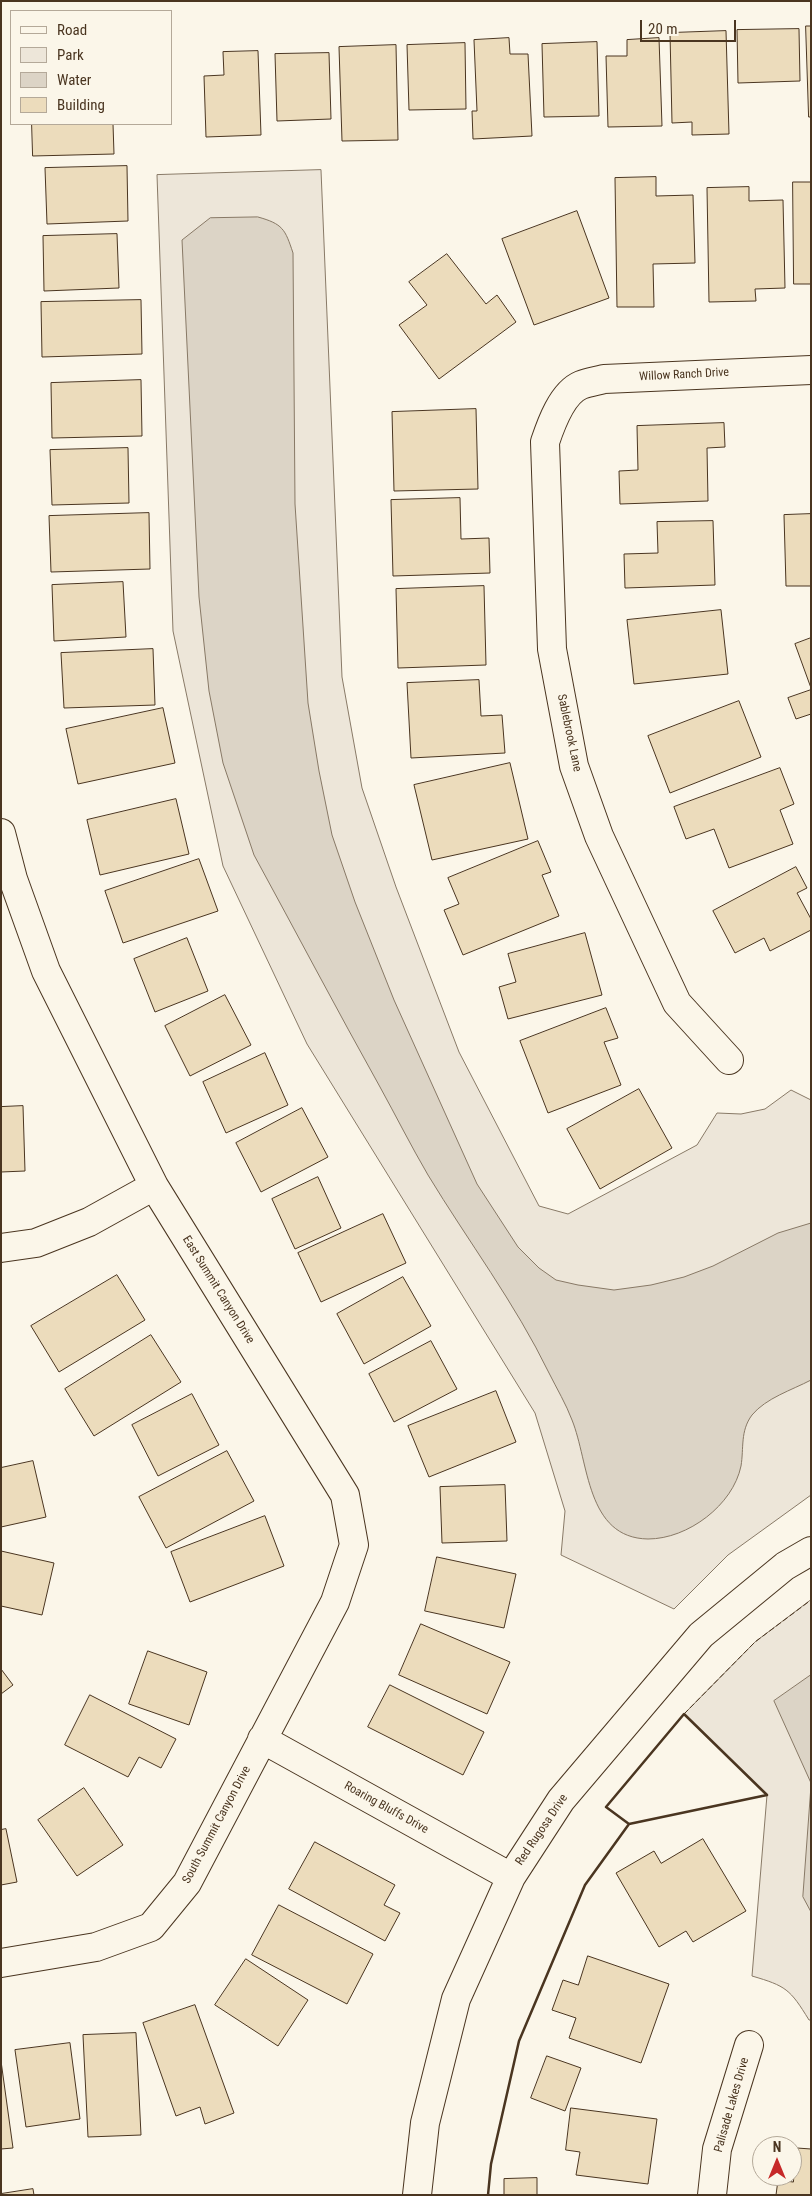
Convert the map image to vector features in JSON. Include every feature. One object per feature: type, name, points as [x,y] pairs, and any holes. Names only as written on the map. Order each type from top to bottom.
[{"type":"street","name":"Willow Ranch Drive","points":[[564,401],[579,385],[604,379],[811,370]]},
{"type":"street","name":"Sablebrook Lane","points":[[564,401],[552,420],[545,442],[552,648],[574,766],[599,836],[677,1003],[729,1060]]},
{"type":"street","name":"East Summit Canyon Drive","points":[[1,833],[13,879],[46,971],[154,1186],[345,1495],[354,1545],[336,1602],[262,1739]]},
{"type":"street","points":[[1,1248],[36,1243],[89,1222],[154,1186]]},
{"type":"street","name":"Red Rugosa Drive","points":[[417,2195],[425,2123],[456,1999],[511,1877],[561,1800],[701,1636],[785,1566],[811,1551]]},
{"type":"street","name":"Roaring Bluffs Drive","points":[[262,1739],[511,1877]]},
{"type":"street","name":"South Summit Canyon Drive","points":[[1,1963],[96,1947],[151,1927],[187,1883],[262,1739]]},
{"type":"street","name":"Palisade Lakes Drive","points":[[712,2195],[717,2149],[749,2045]]},
{"type":"green space","points":[[321,170],[342,677],[362,788],[396,887],[459,1052],[539,1206],[568,1214],[697,1145],[717,1113],[741,1114],[765,1109],[791,1090],[811,1100],[811,1495],[728,1555],[674,1609],[561,1555],[565,1511],[535,1413],[307,1044],[223,866],[173,631],[157,175]]},
{"type":"green space","points":[[811,1600],[811,2020],[809,2020],[797,2001],[786,1990],[773,1983],[752,1976],[767,1795],[684,1714],[755,1642]]},
{"type":"water","points":[[258,217],[273,222],[282,229],[288,238],[293,253],[295,504],[308,703],[332,835],[355,902],[394,1000],[477,1184],[518,1247],[539,1268],[556,1280],[614,1290],[651,1285],[684,1277],[713,1266],[778,1233],[811,1223],[811,1380],[772,1399],[752,1415],[744,1433],[741,1466],[729,1494],[706,1517],[678,1533],[648,1539],[628,1535],[612,1526],[601,1512],[593,1495],[578,1437],[564,1402],[536,1347],[422,1164],[254,855],[223,763],[209,691],[199,597],[182,240],[210,218]]},
{"type":"water","points":[[811,1675],[811,1783],[774,1701]]},
{"type":"water","points":[[811,1786],[811,1912],[803,1897]]},
{"type":"building","points":[[806,26],[811,26],[811,117],[809,117]]},
{"type":"building","points":[[799,29],[800,81],[738,83],[737,30]]},
{"type":"building","points":[[726,31],[729,134],[692,135],[692,122],[672,123],[670,33]]},
{"type":"building","points":[[509,38],[510,54],[528,54],[532,136],[473,139],[472,111],[477,111],[474,40]]},
{"type":"building","points":[[659,38],[662,126],[608,127],[606,56],[627,56],[627,40]]},
{"type":"building","points":[[597,42],[599,116],[544,117],[542,44]]},
{"type":"building","points":[[465,43],[466,109],[409,110],[407,45]]},
{"type":"building","points":[[396,45],[398,140],[342,141],[339,47]]},
{"type":"building","points":[[258,51],[261,135],[206,137],[204,76],[224,75],[223,52]]},
{"type":"building","points":[[329,53],[331,119],[277,121],[275,54]]},
{"type":"building","points":[[32,125],[113,125],[114,154],[33,156]]},
{"type":"building","points":[[127,166],[128,221],[47,224],[45,168]]},
{"type":"building","points":[[656,177],[656,196],[693,195],[695,263],[653,264],[654,307],[617,307],[615,178]]},
{"type":"building","points":[[793,182],[811,182],[811,284],[794,284]]},
{"type":"building","points":[[749,187],[749,201],[783,200],[785,288],[755,289],[756,301],[709,302],[707,188]]},
{"type":"building","points":[[577,211],[609,298],[534,325],[502,239]]},
{"type":"building","points":[[117,234],[119,288],[44,291],[43,236]]},
{"type":"building","points":[[447,254],[486,304],[497,295],[516,322],[439,379],[399,325],[427,305],[409,282]]},
{"type":"building","points":[[141,300],[142,354],[42,357],[41,302]]},
{"type":"building","points":[[141,380],[142,436],[52,438],[51,383]]},
{"type":"building","points":[[476,409],[478,489],[394,491],[392,412]]},
{"type":"building","points":[[724,423],[725,447],[707,448],[708,501],[620,504],[619,471],[638,470],[637,426]]},
{"type":"building","points":[[128,448],[129,503],[52,505],[50,450]]},
{"type":"building","points":[[460,498],[461,539],[489,538],[490,573],[393,576],[391,500]]},
{"type":"building","points":[[149,513],[150,569],[51,572],[49,516]]},
{"type":"building","points":[[811,514],[811,586],[786,586],[784,515]]},
{"type":"building","points":[[713,521],[715,585],[625,588],[624,554],[658,553],[657,522]]},
{"type":"building","points":[[123,582],[126,637],[54,641],[52,585]]},
{"type":"building","points":[[484,586],[486,665],[398,668],[396,589]]},
{"type":"building","points":[[721,610],[728,674],[634,684],[627,620]]},
{"type":"building","points":[[811,638],[811,688],[795,644]]},
{"type":"building","points":[[153,649],[155,705],[64,708],[61,653]]},
{"type":"building","points":[[479,680],[481,716],[502,715],[505,753],[411,758],[407,683]]},
{"type":"building","points":[[811,690],[811,714],[796,719],[788,698]]},
{"type":"building","points":[[739,701],[761,757],[670,793],[648,736]]},
{"type":"building","points":[[163,708],[175,763],[78,784],[66,729]]},
{"type":"building","points":[[510,763],[528,839],[432,860],[414,785]]},
{"type":"building","points":[[780,768],[794,804],[780,810],[793,844],[729,868],[714,829],[686,839],[674,807]]},
{"type":"building","points":[[176,799],[189,854],[100,875],[87,820]]},
{"type":"building","points":[[538,841],[551,872],[542,875],[559,916],[463,955],[444,910],[459,904],[448,878]]},
{"type":"building","points":[[199,859],[218,911],[123,943],[105,891]]},
{"type":"building","points":[[796,867],[807,888],[797,893],[811,919],[811,930],[770,951],[764,938],[735,953],[713,911]]},
{"type":"building","points":[[585,933],[602,995],[508,1019],[499,987],[516,982],[508,954]]},
{"type":"building","points":[[187,938],[208,991],[155,1012],[134,959]]},
{"type":"building","points":[[225,995],[251,1045],[190,1076],[165,1026]]},
{"type":"building","points":[[606,1008],[618,1038],[604,1042],[621,1085],[548,1113],[520,1041]]},
{"type":"building","points":[[265,1053],[288,1105],[226,1133],[203,1082]]},
{"type":"building","points":[[639,1089],[672,1148],[600,1189],[567,1129]]},
{"type":"building","points":[[23,1106],[25,1171],[1,1172],[1,1107]]},
{"type":"building","points":[[302,1108],[328,1157],[261,1192],[236,1143]]},
{"type":"building","points":[[318,1177],[341,1228],[295,1249],[272,1199]]},
{"type":"building","points":[[383,1214],[406,1263],[321,1302],[298,1253]]},
{"type":"building","points":[[117,1275],[145,1320],[59,1372],[31,1326]]},
{"type":"building","points":[[403,1277],[431,1326],[364,1364],[337,1314]]},
{"type":"building","points":[[151,1335],[181,1382],[94,1436],[65,1389]]},
{"type":"building","points":[[431,1341],[457,1389],[394,1422],[369,1374]]},
{"type":"building","points":[[496,1391],[516,1442],[429,1477],[408,1426]]},
{"type":"building","points":[[192,1394],[219,1445],[158,1476],[132,1425]]},
{"type":"building","points":[[227,1451],[254,1501],[166,1548],[139,1497]]},
{"type":"building","points":[[33,1461],[46,1517],[1,1527],[1,1468]]},
{"type":"building","points":[[505,1485],[507,1541],[442,1543],[440,1487]]},
{"type":"building","points":[[265,1516],[284,1566],[190,1602],[171,1552]]},
{"type":"building","points":[[1,1551],[54,1563],[42,1615],[1,1606]]},
{"type":"building","points":[[437,1557],[516,1574],[504,1628],[425,1611]]},
{"type":"building","points":[[421,1624],[510,1662],[487,1714],[399,1675]]},
{"type":"building","points":[[148,1651],[207,1672],[189,1725],[129,1704]]},
{"type":"building","points":[[1,1669],[13,1685],[1,1694]]},
{"type":"building","points":[[390,1685],[484,1732],[463,1775],[368,1727]]},
{"type":"building","points":[[90,1695],[176,1739],[161,1768],[139,1757],[128,1777],[65,1745]]},
{"type":"building","points":[[84,1788],[123,1845],[77,1876],[38,1820]]},
{"type":"building","points":[[6,1829],[17,1882],[1,1885],[1,1830]]},
{"type":"building","points":[[703,1839],[746,1911],[693,1942],[686,1931],[659,1947],[616,1873],[654,1851],[661,1863]]},
{"type":"building","points":[[315,1842],[395,1885],[384,1905],[400,1913],[385,1941],[289,1889]]},
{"type":"building","points":[[279,1905],[373,1954],[347,2004],[252,1955]]},
{"type":"building","points":[[588,1956],[669,1984],[641,2063],[569,2038],[576,2018],[552,2010],[563,1980],[578,1985]]},
{"type":"building","points":[[246,1959],[308,2000],[278,2046],[215,2005]]},
{"type":"building","points":[[195,2005],[234,2113],[205,2124],[200,2107],[176,2116],[143,2023]]},
{"type":"building","points":[[136,2033],[141,2135],[88,2137],[83,2035]]},
{"type":"building","points":[[70,2043],[80,2119],[26,2127],[15,2050]]},
{"type":"building","points":[[547,2056],[581,2068],[565,2111],[531,2098]]},
{"type":"building","points":[[1,2061],[13,2148],[1,2149]]},
{"type":"building","points":[[571,2108],[657,2119],[648,2184],[576,2175],[580,2152],[566,2150]]},
{"type":"building","points":[[802,2148],[811,2149],[811,2195],[776,2195],[777,2186],[802,2186]]},
{"type":"building","points":[[537,2178],[537,2195],[504,2195],[504,2179]]},
{"type":"building","points":[[33,2189],[34,2195],[1,2195],[1,2194]]},
{"type":"fence","points":[[684,1714],[755,1642],[811,1600]]},
{"type":"wall","points":[[488,2195],[491,2164],[519,2041],[585,1885],[629,1824],[767,1795],[684,1714],[606,1807],[629,1824]]}]
